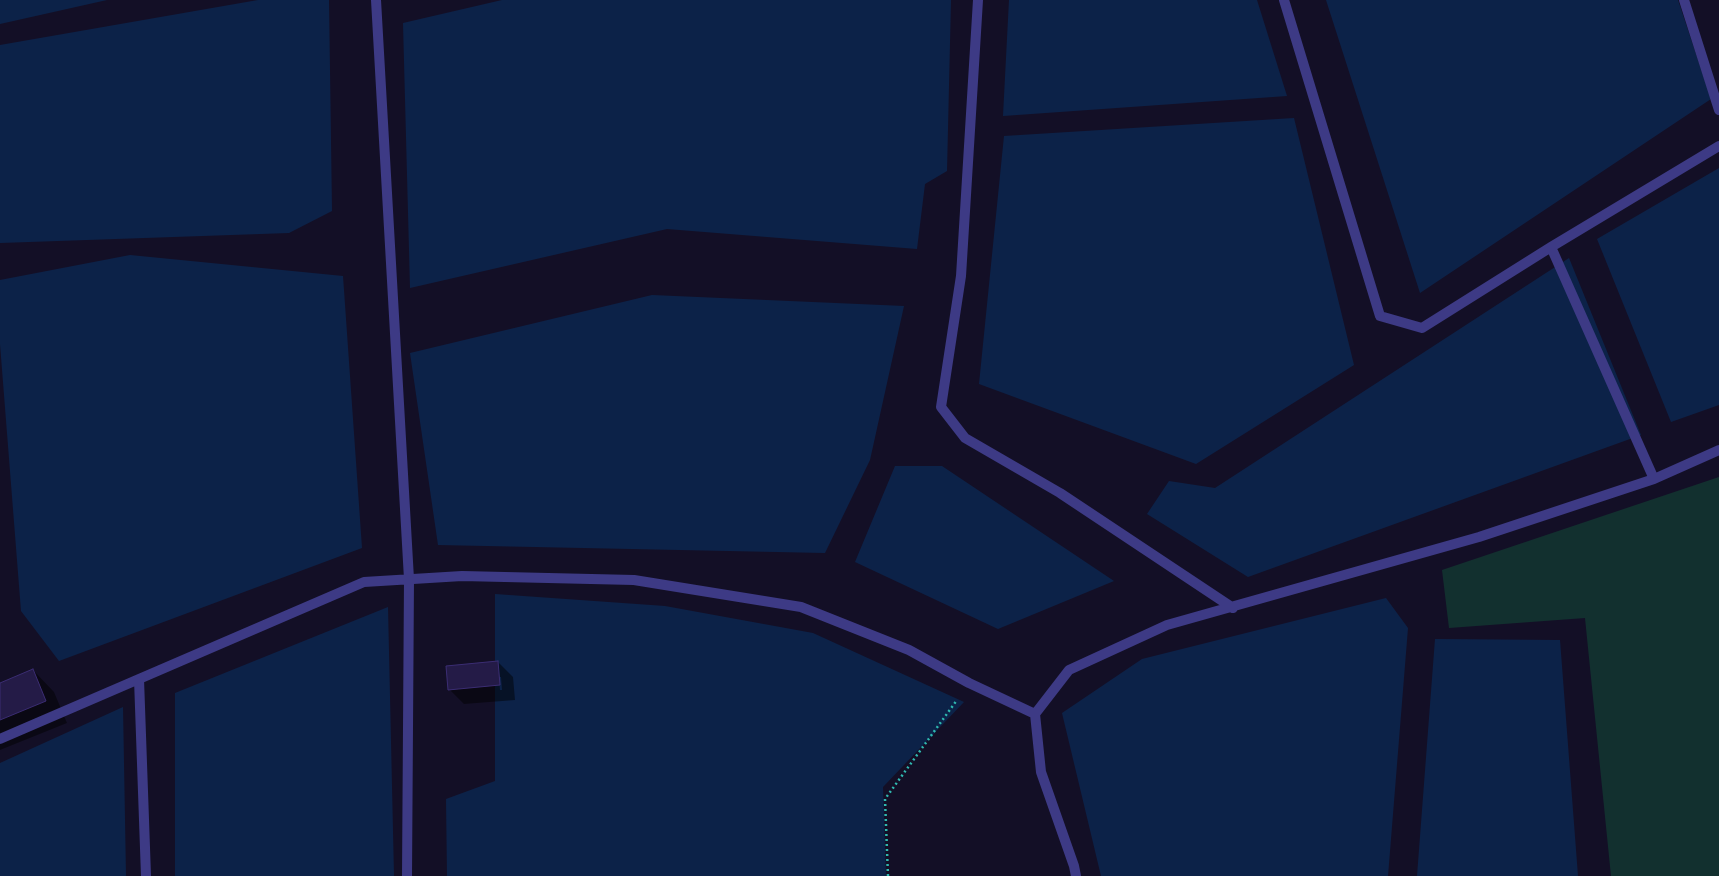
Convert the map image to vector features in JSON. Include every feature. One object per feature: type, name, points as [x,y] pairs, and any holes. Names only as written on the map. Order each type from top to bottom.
[{"type":"lane","points":[[376,0],[409,579],[407,876]]},
{"type":"lane","points":[[978,0],[961,276],[941,407],[965,438],[1060,493],[1233,608]]},
{"type":"lane","points":[[1284,0],[1380,316],[1422,328],[1551,247],[1719,146]]},
{"type":"lane","points":[[1684,0],[1719,110]]},
{"type":"lane","points":[[1551,247],[1654,479]]},
{"type":"lane","points":[[1076,876],[1074,866],[1041,772],[1035,714],[1069,670],[1167,625],[1233,608],[1479,538],[1654,479],[1719,450]]},
{"type":"lane","points":[[0,739],[364,582],[462,576],[634,580],[801,607],[909,650],[969,683],[1035,714]]},
{"type":"lane","points":[[139,679],[146,876]]},
{"type":"path","points":[[888,876],[885,799],[969,683]]},
{"type":"green space","points":[[1719,477],[1719,876],[1611,876],[1585,618],[1449,628],[1442,570]]},
{"type":"water","points":[[0,0],[107,0],[0,24]]},
{"type":"water","points":[[258,0],[329,0],[332,211],[289,233],[0,243],[0,45]]},
{"type":"water","points":[[502,0],[951,0],[947,171],[925,184],[917,249],[667,229],[410,288],[403,23]]},
{"type":"water","points":[[1009,0],[1257,0],[1287,96],[1003,116]]},
{"type":"water","points":[[1326,0],[1678,0],[1711,99],[1420,293]]},
{"type":"water","points":[[1294,118],[1354,365],[1196,464],[979,384],[1004,136]]},
{"type":"water","points":[[1719,168],[1719,405],[1671,422],[1597,239]]},
{"type":"water","points":[[130,255],[343,276],[362,548],[59,661],[21,611],[0,344],[0,280]]},
{"type":"water","points":[[1569,258],[1641,435],[1248,577],[1147,514],[1169,481],[1215,488]]},
{"type":"water","points":[[652,295],[904,306],[870,460],[825,553],[438,545],[410,353]]},
{"type":"water","points":[[895,466],[942,466],[1114,581],[998,629],[855,562]]},
{"type":"water","points":[[495,594],[665,606],[813,633],[964,702],[883,787],[886,876],[447,876],[446,799],[495,781]]},
{"type":"water","points":[[1386,598],[1408,628],[1388,876],[1101,876],[1062,713],[1142,659]]},
{"type":"water","points":[[388,607],[394,876],[175,876],[175,693]]},
{"type":"water","points":[[1435,639],[1560,640],[1578,876],[1417,876]]},
{"type":"water","points":[[123,707],[126,876],[0,876],[0,763]]},
{"type":"building","points":[[498,661],[500,685],[448,690],[446,666]]},
{"type":"building","points":[[33,669],[46,701],[0,720],[0,683]]}]
